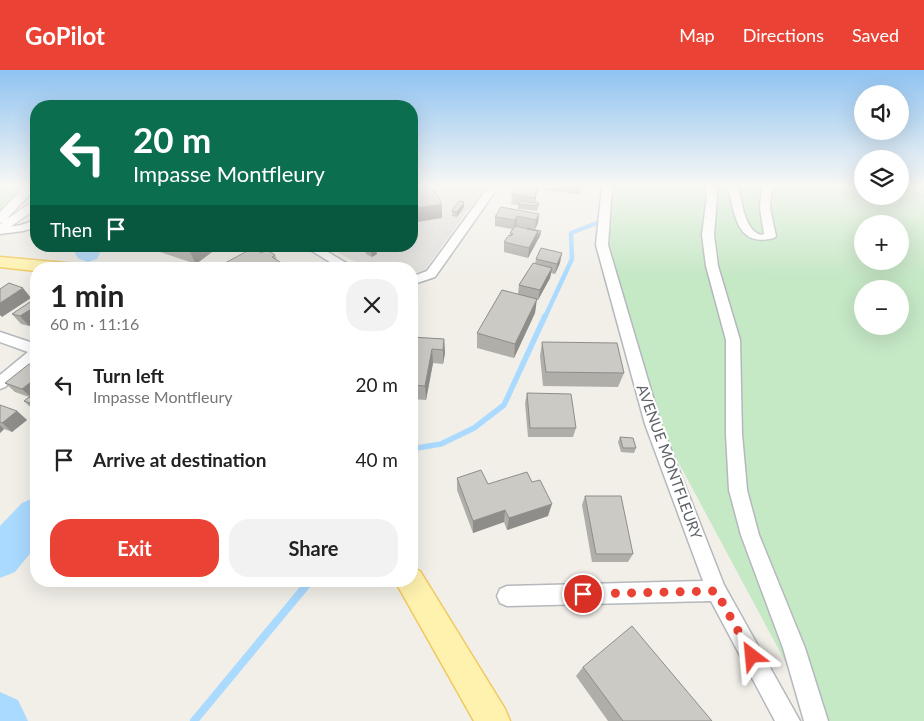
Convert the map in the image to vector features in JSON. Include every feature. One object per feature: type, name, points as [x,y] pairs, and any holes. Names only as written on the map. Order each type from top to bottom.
[{"type":"main road","points":[[0,262],[30,264]]},
{"type":"main road","points":[[0,270],[30,266]]},
{"type":"main road","points":[[414,587],[493,721]]},
{"type":"street","points":[[0,231],[19,216]]},
{"type":"street","points":[[418,279],[431,274],[472,216]]},
{"type":"street","name":"AVENUE MONTFLEURY","points":[[604,216],[602,245],[653,424],[716,591],[788,721]]},
{"type":"street","points":[[710,216],[708,235],[712,266],[733,340],[734,434],[738,490],[750,535],[794,648],[816,721]]},
{"type":"street","points":[[742,216],[746,232],[754,237],[765,238],[770,236],[771,228],[768,216]]},
{"type":"street","points":[[0,231],[30,225]]},
{"type":"street","points":[[320,252],[338,262]]},
{"type":"street","points":[[0,337],[30,346]]},
{"type":"street","points":[[0,384],[30,360]]},
{"type":"street","points":[[507,596],[716,591]]},
{"type":"shaded area","points":[[418,216],[463,216],[425,270],[418,272],[418,262],[355,262],[337,252],[418,252]]},
{"type":"green space","points":[[0,216],[8,216],[0,223]]},
{"type":"green space","points":[[605,216],[854,216],[854,270],[909,270],[909,216],[924,216],[924,721],[817,721],[667,441],[604,243]]},
{"type":"building","points":[[495,216],[517,216],[515,220]]},
{"type":"building","points":[[519,216],[538,216],[536,220]]},
{"type":"building","points":[[515,226],[538,231],[529,248],[504,242],[509,235],[513,234],[510,233]]},
{"type":"building","points":[[527,228],[541,231],[538,236],[538,231]]},
{"type":"building","points":[[541,248],[562,253],[557,264],[536,259]]},
{"type":"building","points":[[246,252],[270,252],[275,255],[272,257],[280,262],[227,262]]},
{"type":"building","points":[[533,263],[552,268],[540,290],[519,285]]},
{"type":"building","points":[[9,283],[23,288],[0,303],[0,289]]},
{"type":"building","points":[[502,290],[537,299],[515,344],[477,333]]},
{"type":"building","points":[[30,302],[30,310],[20,316],[12,314]]},
{"type":"building","points":[[418,337],[444,339],[443,350],[432,349],[425,386],[418,386]]},
{"type":"building","points":[[542,342],[617,343],[624,373],[546,372]]},
{"type":"building","points":[[30,364],[30,383],[22,389],[5,383]]},
{"type":"building","points":[[527,393],[571,394],[576,428],[530,428]]},
{"type":"building","points":[[29,397],[30,397],[29,403],[24,401]]},
{"type":"building","points":[[0,405],[17,411],[2,423],[0,422]]},
{"type":"building","points":[[620,437],[633,438],[636,448],[623,448]]},
{"type":"building","points":[[481,470],[488,484],[527,472],[532,482],[540,480],[552,504],[509,518],[505,510],[473,521],[457,478]]},
{"type":"building","points":[[585,496],[621,496],[633,554],[596,554]]},
{"type":"building","points":[[632,626],[712,721],[623,721],[583,667]]},
{"type":"waterway","points":[[545,317],[572,259],[571,233],[602,221]]},
{"type":"waterway","points":[[418,448],[441,444],[474,428],[504,405],[545,316]]},
{"type":"waterway","points":[[0,557],[30,523]]},
{"type":"waterway","points":[[194,721],[305,587]]},
{"type":"route","points":[[583,594],[716,591],[752,656]]}]
